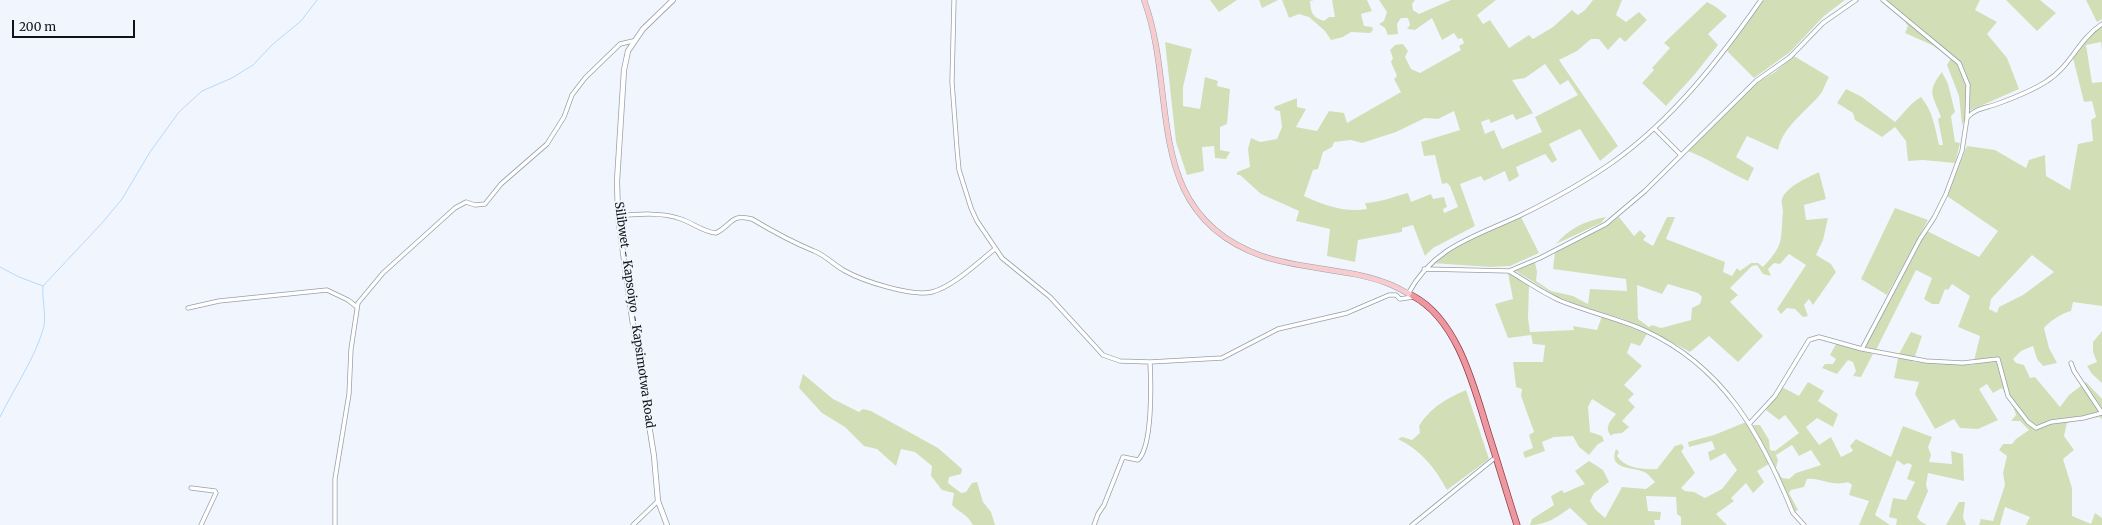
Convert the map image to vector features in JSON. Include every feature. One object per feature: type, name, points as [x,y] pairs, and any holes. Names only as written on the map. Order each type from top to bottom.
[{"type":"main road","points":[[1144,0],[1153,33],[1171,155],[1184,190],[1206,221],[1237,245],[1253,253],[1278,261],[1373,279],[1390,284],[1426,305],[1446,327],[1463,355],[1517,525]]},
{"type":"street","name":"Silibwet - Kapsoiyo - Kapsimotwa Road","points":[[667,525],[658,501],[654,456],[632,318],[618,216],[617,182],[624,70],[628,51],[633,41],[643,28],[673,0]]},
{"type":"street","points":[[954,0],[952,82],[959,170],[971,208],[995,249],[1010,265],[1054,302],[1104,355],[1120,361],[1150,362],[1222,358],[1278,328],[1347,313],[1389,295],[1396,295],[1400,298],[1411,295],[1424,269],[1450,247],[1567,192],[1613,162],[1655,129],[1690,91],[1761,0]]},
{"type":"street","points":[[1424,269],[1509,271],[1540,258],[1611,221],[1756,81],[1790,57],[1823,23],[1856,0]]},
{"type":"street","points":[[1862,349],[1920,239],[1934,218],[1946,194],[1962,150],[1967,118],[1968,85],[1959,63],[1883,0]]},
{"type":"street","points":[[1967,118],[1970,114],[1981,108],[1994,105],[2047,82],[2071,57],[2087,36],[2102,24]]},
{"type":"street","points":[[335,525],[335,474],[349,394],[351,349],[357,307],[362,297],[383,273],[455,208],[466,202],[474,205],[485,204],[501,184],[547,144],[564,117],[577,88],[620,44],[633,41]]},
{"type":"street","points":[[1655,129],[1680,155]]},
{"type":"street","points":[[618,216],[650,214],[679,218],[710,232],[716,233],[732,220],[744,217],[752,219],[803,248],[815,251],[845,272],[876,284],[898,290],[932,292],[951,282],[995,249]]},
{"type":"street","points":[[1509,271],[1559,300],[1628,324],[1666,342],[1704,369],[1729,395],[1750,423],[1793,513],[1804,525]]},
{"type":"street","points":[[188,308],[219,301],[328,290],[348,300],[357,307]]},
{"type":"street","points":[[1750,423],[1775,396],[1809,340],[1819,336],[1862,349],[1900,357],[1944,363],[1998,360],[2008,396],[2028,422],[2036,428],[2051,422],[2083,418],[2102,413],[2074,371],[2071,363]]},
{"type":"street","points":[[1094,525],[1123,457],[1135,460],[1141,457],[1150,412],[1150,362]]},
{"type":"street","points":[[1412,525],[1496,457]]},
{"type":"street","points":[[191,488],[215,491],[216,493],[201,525]]},
{"type":"street","points":[[633,525],[658,501]]},
{"type":"green space","points":[[1210,0],[1237,0],[1219,12]]},
{"type":"green space","points":[[1259,0],[1278,0],[1262,8]]},
{"type":"green space","points":[[1282,0],[1314,0],[1310,1],[1312,12],[1317,18],[1324,21],[1329,17],[1335,17],[1332,0],[1367,0],[1372,11],[1361,14],[1364,26],[1372,27],[1373,30],[1370,33],[1351,32],[1343,37],[1331,40],[1325,31],[1309,17],[1299,14],[1289,18]]},
{"type":"green space","points":[[1379,0],[1415,0],[1412,4],[1413,10],[1419,14],[1451,0],[1496,0],[1477,15],[1483,24],[1490,20],[1509,48],[1529,35],[1533,39],[1553,27],[1572,10],[1578,15],[1585,10],[1593,0],[1622,0],[1616,15],[1626,22],[1639,12],[1647,20],[1625,42],[1620,37],[1608,50],[1599,39],[1591,39],[1577,51],[1559,60],[1618,146],[1600,161],[1580,129],[1549,144],[1557,160],[1552,163],[1545,154],[1516,167],[1519,176],[1509,182],[1505,171],[1484,181],[1481,176],[1460,184],[1475,226],[1433,248],[1425,256],[1413,225],[1402,228],[1402,232],[1358,240],[1355,262],[1327,256],[1330,229],[1296,221],[1299,211],[1261,194],[1240,175],[1237,175],[1237,172],[1250,167],[1248,149],[1251,138],[1260,142],[1277,139],[1282,127],[1280,111],[1275,110],[1274,107],[1297,98],[1297,107],[1306,109],[1296,127],[1317,131],[1329,111],[1344,113],[1347,123],[1401,92],[1394,79],[1397,76],[1391,62],[1393,58],[1390,50],[1395,45],[1403,44],[1408,51],[1405,57],[1411,69],[1420,73],[1461,50],[1459,46],[1464,43],[1462,38],[1458,39],[1454,33],[1442,40],[1432,18],[1415,30],[1407,29],[1410,25],[1408,18],[1401,18],[1397,24],[1398,34],[1388,35],[1385,28],[1379,24],[1384,21],[1387,12]],"holes":[[[1545,64],[1560,85],[1568,80],[1578,95],[1535,117],[1542,132],[1502,149],[1494,130],[1485,134],[1481,122],[1489,119],[1491,123],[1513,114],[1516,120],[1533,113],[1512,80],[1525,78]],[[1454,111],[1460,130],[1421,142],[1424,156],[1435,155],[1442,184],[1447,183],[1450,186],[1458,207],[1444,213],[1443,209],[1447,207],[1444,197],[1433,199],[1431,194],[1411,202],[1408,193],[1365,203],[1367,209],[1359,210],[1335,207],[1304,196],[1313,170],[1318,169],[1323,152],[1332,147],[1334,142],[1351,140],[1362,143],[1396,132],[1425,118],[1438,119]]]},
{"type":"green space","points":[[1764,0],[1845,0],[1824,16],[1790,52],[1754,78],[1727,51]]},
{"type":"green space","points":[[1884,0],[1980,0],[1975,10],[1997,22],[1987,34],[2007,58],[2019,89],[1969,111],[1962,125],[1959,96],[1947,65],[1951,58],[1932,45],[1905,33],[1908,26],[1900,14]]},
{"type":"green space","points":[[2006,0],[2040,0],[2056,13],[2037,31]]},
{"type":"green space","points":[[2086,0],[2102,0],[2102,19],[2097,22]]},
{"type":"green space","points":[[1707,2],[1727,16],[1708,34],[1718,45],[1695,74],[1666,106],[1642,83],[1654,70],[1652,68],[1670,48],[1664,43]]},
{"type":"green space","points":[[2102,25],[2102,51],[2101,42],[2086,45],[2092,83],[2102,82],[2102,306],[2073,302],[2071,311],[2056,318],[2044,328],[2049,348],[2057,363],[2043,366],[2037,359],[2033,346],[2021,351],[2013,359],[2016,363],[2024,365],[2030,378],[2035,377],[2060,407],[2069,395],[2086,382],[2102,399],[2102,419],[2099,417],[2067,423],[2064,436],[2074,450],[2063,459],[2072,488],[2072,516],[2091,524],[2095,513],[2102,518],[2102,525],[2026,525],[2030,517],[2005,507],[2000,525],[1979,525],[1981,519],[1993,521],[2005,485],[2003,473],[2007,456],[1999,450],[2003,444],[2012,444],[2016,439],[2029,430],[2020,421],[2011,421],[2016,415],[2015,411],[2002,388],[1993,393],[1987,384],[1979,389],[1998,420],[1978,429],[1960,428],[1954,419],[1935,429],[1915,394],[1919,382],[1894,378],[1899,354],[1911,332],[1922,336],[1913,362],[1973,365],[1980,336],[1958,327],[1970,296],[1952,284],[1948,290],[1945,289],[1939,304],[1932,304],[1924,299],[1932,278],[1916,270],[1876,350],[1865,347],[1927,231],[1979,257],[1998,231],[1947,196],[1967,146],[1995,150],[2026,168],[2029,160],[2045,155],[2046,176],[2070,190],[2078,144],[2093,141],[2091,120],[2096,117],[2092,101],[2084,102],[2073,58],[2079,46]],"holes":[[[2032,255],[2054,272],[2023,295],[1999,307],[1997,313],[1989,309],[1991,299]]]},
{"type":"green space","points":[[1165,42],[1192,49],[1183,87],[1183,106],[1200,109],[1205,77],[1218,81],[1217,86],[1230,89],[1227,124],[1220,127],[1220,150],[1230,152],[1226,159],[1215,158],[1214,146],[1202,147],[1204,171],[1187,175],[1176,142]]},
{"type":"green space","points":[[1794,56],[1829,77],[1822,92],[1785,133],[1778,150],[1747,136],[1736,157],[1754,168],[1748,181],[1688,151],[1757,83],[1775,72]]},
{"type":"green space","points":[[1942,72],[1948,84],[1955,112],[1951,116],[1955,142],[1960,143],[1955,163],[1923,160],[1908,161],[1906,141],[1895,127],[1882,137],[1855,120],[1853,113],[1837,103],[1846,89],[1862,97],[1895,122],[1910,105],[1921,97],[1931,114],[1939,145],[1943,145],[1938,119],[1941,117],[1932,94],[1934,84]]},
{"type":"green space","points":[[1819,172],[1826,199],[1804,205],[1806,220],[1828,218],[1823,240],[1816,255],[1831,264],[1836,272],[1813,305],[1809,299],[1804,305],[1808,316],[1803,317],[1795,309],[1787,308],[1781,314],[1777,309],[1806,265],[1789,254],[1780,264],[1774,263],[1768,269],[1771,276],[1763,274],[1757,265],[1752,266],[1730,288],[1738,295],[1730,302],[1763,336],[1738,362],[1709,336],[1690,352],[1655,333],[1623,319],[1577,305],[1556,296],[1514,270],[1535,262],[1537,272],[1536,281],[1551,291],[1573,296],[1588,304],[1590,289],[1627,291],[1626,279],[1553,269],[1555,251],[1608,225],[1619,217],[1634,236],[1640,230],[1646,236],[1643,240],[1653,246],[1667,217],[1675,217],[1666,239],[1725,262],[1723,272],[1732,276],[1737,268],[1740,271],[1751,263],[1758,263],[1763,267],[1775,253],[1780,242],[1783,211],[1782,199],[1788,190],[1793,186]],"holes":[[[1668,284],[1698,293],[1702,297],[1700,304],[1692,308],[1691,320],[1661,328],[1652,325],[1649,327],[1638,319],[1637,285],[1662,294]]]},
{"type":"green space","points":[[1895,208],[1928,220],[1887,295],[1861,279]]},
{"type":"green space","points":[[1521,217],[1539,253],[1510,266],[1490,267],[1432,263],[1463,243]]},
{"type":"green space","points":[[1606,217],[1601,223],[1556,244],[1566,234],[1578,226],[1591,220]]},
{"type":"green space","points":[[1508,273],[1529,285],[1528,318],[1530,332],[1574,330],[1573,326],[1597,330],[1602,316],[1647,334],[1640,346],[1631,343],[1627,353],[1642,366],[1624,385],[1634,394],[1628,400],[1635,407],[1622,421],[1629,427],[1622,433],[1613,434],[1611,436],[1608,427],[1616,414],[1592,399],[1588,407],[1590,432],[1602,436],[1604,441],[1598,444],[1589,455],[1579,447],[1573,436],[1554,437],[1542,442],[1545,451],[1525,458],[1523,452],[1533,448],[1529,435],[1534,432],[1521,396],[1522,389],[1516,387],[1513,362],[1543,362],[1545,345],[1533,344],[1531,335],[1508,338],[1495,304],[1513,299]]},
{"type":"green space","points":[[2102,331],[2102,383],[2092,374],[2087,366],[2097,362],[2093,352],[2093,342]]},
{"type":"green space","points":[[1836,344],[1873,354],[1861,377],[1853,376],[1856,371],[1853,362],[1848,360],[1837,374],[1822,368],[1825,364],[1833,364],[1836,359],[1830,355]]},
{"type":"green space","points":[[803,374],[833,399],[859,412],[863,409],[871,411],[938,448],[962,469],[961,474],[949,477],[948,483],[961,493],[966,492],[972,483],[977,482],[983,502],[991,512],[995,525],[973,525],[966,516],[952,505],[954,493],[942,490],[931,476],[932,466],[915,452],[901,449],[896,466],[877,449],[864,446],[845,427],[822,413],[799,388]]},
{"type":"green space","points":[[1808,382],[1824,391],[1818,401],[1838,414],[1833,427],[1817,418],[1806,427],[1819,445],[1831,437],[1841,457],[1853,451],[1850,446],[1856,439],[1891,457],[1903,426],[1932,437],[1928,447],[1931,455],[1929,462],[1952,464],[1951,451],[1963,454],[1964,481],[1928,473],[1926,485],[1928,491],[1917,517],[1920,521],[1927,525],[1896,525],[1897,519],[1889,517],[1893,498],[1906,500],[1915,482],[1907,479],[1912,465],[1908,463],[1904,465],[1897,460],[1875,515],[1890,525],[1859,525],[1869,501],[1849,495],[1852,485],[1848,482],[1831,483],[1816,479],[1807,479],[1804,487],[1791,490],[1789,493],[1798,510],[1795,512],[1753,425],[1760,425],[1769,440],[1770,450],[1775,451],[1799,433],[1785,415],[1779,420],[1766,410],[1782,387],[1799,396]],"holes":[[[1792,445],[1799,456],[1811,450],[1821,465],[1796,473],[1789,479],[1782,478],[1776,468],[1778,460],[1776,455]]]},
{"type":"green space","points":[[1466,390],[1489,459],[1447,490],[1438,474],[1427,460],[1406,443],[1398,439],[1402,437],[1412,440],[1420,433],[1419,426],[1434,409],[1446,400]]},
{"type":"green space","points":[[1746,422],[1769,464],[1757,471],[1764,482],[1753,493],[1746,483],[1731,498],[1734,501],[1716,514],[1727,525],[1681,525],[1681,517],[1677,514],[1676,497],[1646,496],[1648,511],[1661,512],[1660,520],[1654,520],[1655,525],[1588,525],[1570,508],[1547,522],[1530,525],[1532,519],[1554,505],[1551,496],[1562,490],[1564,493],[1585,484],[1575,471],[1589,461],[1603,470],[1609,482],[1594,493],[1590,501],[1596,510],[1605,518],[1622,487],[1646,489],[1655,482],[1646,473],[1619,465],[1615,461],[1614,456],[1616,449],[1619,452],[1617,456],[1620,460],[1629,466],[1657,469],[1675,446],[1682,444],[1684,448],[1681,451],[1695,473],[1681,488],[1685,491],[1694,492],[1705,498],[1722,489],[1737,470],[1725,453],[1710,461],[1708,452],[1715,449],[1712,441],[1689,447],[1688,442],[1714,435]]},
{"type":"green space","points":[[1959,502],[1965,502],[1963,517],[1966,525],[1946,525]]},
{"type":"waterway","points":[[0,417],[36,349],[44,326],[43,286],[102,223],[122,199],[150,152],[179,112],[202,91],[232,78],[253,65],[273,44],[301,21],[317,0]]},
{"type":"waterway","points":[[0,267],[19,277],[43,286]]}]
